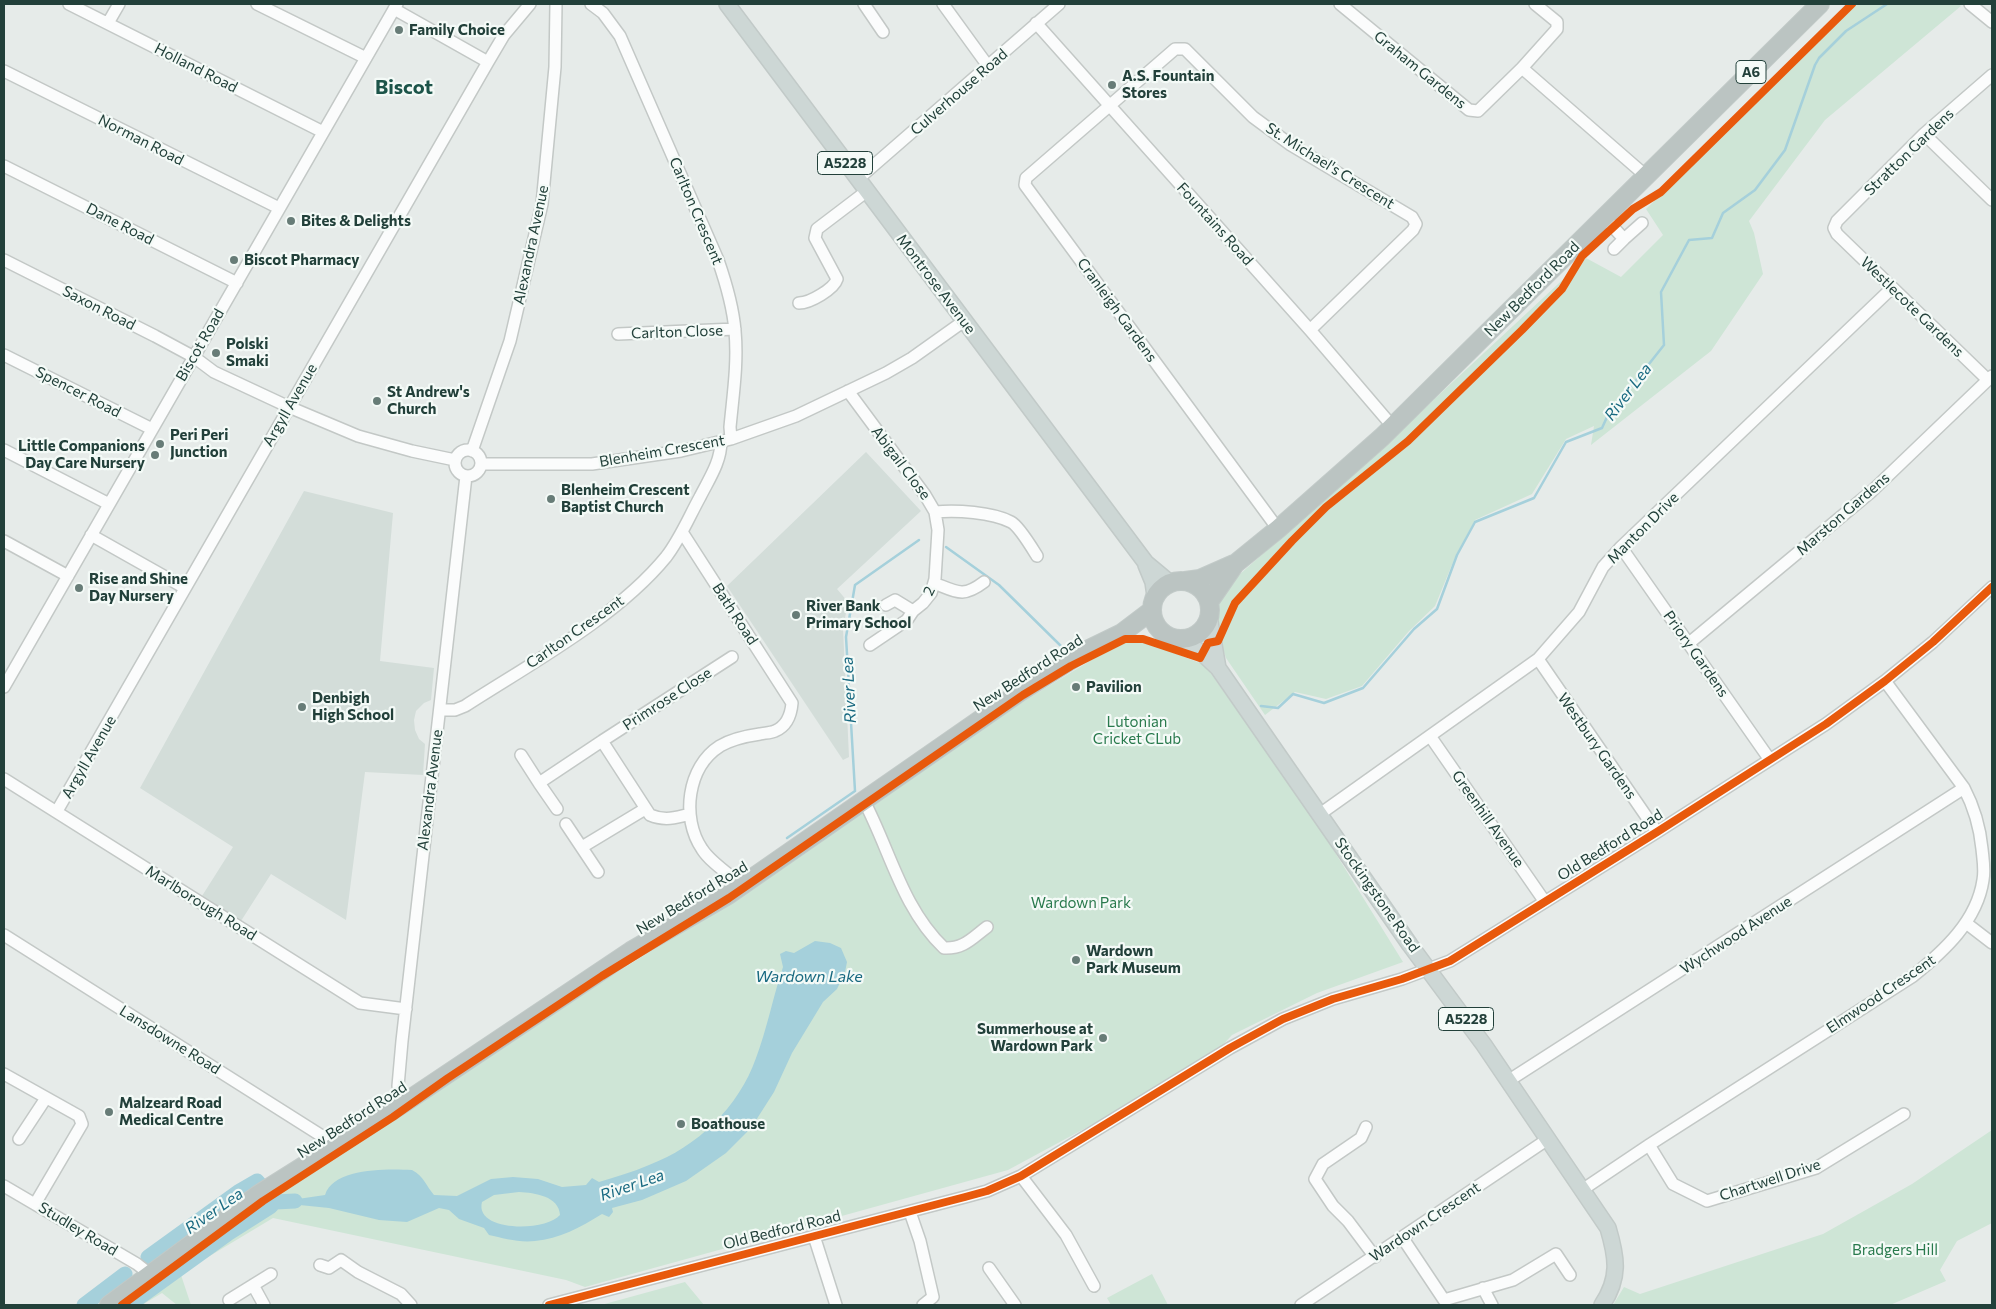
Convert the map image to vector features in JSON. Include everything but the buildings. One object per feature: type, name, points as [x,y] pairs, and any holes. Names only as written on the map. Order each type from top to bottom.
[{"type":"highway","name":"New Bedford Road","points":[[1178,582],[1200,580],[1235,564],[1278,529],[1393,426],[1820,4]]},
{"type":"highway","name":"New Bedford Road","points":[[1209,609],[1235,564]]},
{"type":"highway","points":[[1178,582],[1200,588],[1209,609],[1205,626],[1199,633],[1190,638],[1173,637],[1158,629],[1153,620],[1153,604],[1159,590],[1178,582]]},
{"type":"highway","name":"New Bedford Road","points":[[115,1304],[259,1194],[275,1186],[407,1101],[631,951],[742,885],[1020,692],[1086,651],[1122,633],[1153,604]]},
{"type":"highway","name":"New Bedford Road","points":[[1122,633],[1144,632],[1173,637]]},
{"type":"main road","name":"Montrose Avenue","points":[[727,4],[1146,563],[1153,582],[1153,604]]},
{"type":"main road","name":"Montrose Avenue","points":[[1146,563],[1178,582]]},
{"type":"main road","name":"Stockingstone Road","points":[[1209,609],[1218,668]]},
{"type":"main road","name":"Stockingstone Road","points":[[1173,637],[1202,654],[1218,668],[1410,945],[1508,1081],[1608,1228],[1616,1253],[1616,1272],[1609,1294],[1602,1305]]},
{"type":"street","name":"Holland Road","points":[[69,4],[323,132]]},
{"type":"street","points":[[108,23],[120,4]]},
{"type":"street","points":[[257,4],[366,58]]},
{"type":"street","name":"Argyll Avenue","points":[[57,811],[488,62],[504,35],[530,4]]},
{"type":"street","name":"Alexandra Avenue","points":[[472,450],[510,341],[542,204],[555,66],[556,4]]},
{"type":"street","name":"Carlton Crescent","points":[[441,710],[455,710],[465,706],[603,615],[653,571],[682,532],[719,460],[730,427],[735,359],[735,329],[727,288],[718,260],[620,36],[602,13],[591,4]]},
{"type":"street","points":[[864,4],[883,32]]},
{"type":"street","points":[[943,4],[988,66]]},
{"type":"street","name":"Culverhouse Road","points":[[799,303],[811,299],[835,284],[837,279],[815,238],[817,229],[988,66],[1059,4]]},
{"type":"street","name":"Graham Gardens","points":[[1340,4],[1468,110],[1478,110],[1522,68],[1557,29],[1557,22],[1535,4]]},
{"type":"street","points":[[1970,4],[1992,22]]},
{"type":"street","points":[[396,6],[488,62]]},
{"type":"street","name":"Biscot Road","points":[[4,687],[396,6]]},
{"type":"street","name":"Fountains Road","points":[[1036,23],[1310,330],[1393,426]]},
{"type":"street","name":"St. Michael's Crescent","points":[[1109,106],[1175,49],[1185,49],[1253,117],[1291,145],[1412,217],[1416,224],[1413,230],[1310,330]]},
{"type":"street","points":[[1522,68],[1646,176]]},
{"type":"street","name":"Norman Road","points":[[4,71],[279,208]]},
{"type":"street","name":"Stratton Gardens","points":[[1837,234],[1834,228],[1837,221],[1924,134],[1992,75]]},
{"type":"street","name":"Cranleigh Gardens","points":[[1109,106],[1026,178],[1025,185],[1278,529]]},
{"type":"street","points":[[1924,134],[1992,200]]},
{"type":"street","name":"Dane Road","points":[[4,166],[237,282]]},
{"type":"street","points":[[1604,217],[1624,239]]},
{"type":"street","points":[[1614,249],[1642,223]]},
{"type":"street","name":"Westlecote Gardens","points":[[1837,234],[1892,288],[1990,378]]},
{"type":"street","name":"Saxon Road","points":[[4,260],[194,357]]},
{"type":"street","name":"Manton Drive","points":[[1320,814],[1538,659],[1579,612],[1603,567],[1621,547],[1892,288]]},
{"type":"street","name":"Blenheim Crescent","points":[[481,464],[592,464],[673,452],[726,440],[796,416],[886,373],[912,358],[964,321]]},
{"type":"street","name":"Carlton Close","points":[[618,334],[735,329]]},
{"type":"street","name":"Spencer Road","points":[[4,355],[152,429]]},
{"type":"street","points":[[194,357],[214,372],[358,436],[412,451],[456,460]]},
{"type":"street","name":"Marston Gardens","points":[[1688,644],[1872,491],[1990,378]]},
{"type":"street","name":"Abigail Close","points":[[848,391],[925,495],[935,512],[978,513],[1013,523],[1037,556]]},
{"type":"street","points":[[4,450],[109,504]]},
{"type":"street","points":[[472,450],[479,456],[481,464],[475,474],[466,476],[456,468],[456,460],[460,453],[472,450]]},
{"type":"street","name":"Alexandra Avenue","points":[[407,1101],[398,1086],[466,476]]},
{"type":"street","name":"2","points":[[870,645],[907,620],[913,611],[930,604],[934,583],[938,530],[935,512]]},
{"type":"street","name":"Bath Road","points":[[682,532],[792,703],[791,712],[786,723],[775,731],[740,737],[720,746],[706,757],[697,770],[692,789],[690,814]]},
{"type":"street","points":[[91,535],[185,588]]},
{"type":"street","points":[[4,541],[68,576]]},
{"type":"street","name":"Priory Gardens","points":[[1621,547],[1770,760]]},
{"type":"street","points":[[934,583],[965,593],[971,592],[984,582]]},
{"type":"street","name":"Old Bedford Road","points":[[549,1305],[987,1191],[1021,1176],[1206,1063],[1283,1019],[1333,999],[1429,970],[1450,961],[1826,724],[1885,682],[1961,618],[1992,587]]},
{"type":"street","points":[[886,605],[894,600],[913,611]]},
{"type":"street","name":"Primrose Close","points":[[539,783],[732,657]]},
{"type":"street","name":"Westbury Gardens","points":[[1538,659],[1657,832]]},
{"type":"street","name":"Elmwood Crescent","points":[[1582,1190],[1607,1172],[1913,976],[1940,954],[1966,923],[1978,900],[1984,879],[1980,833],[1970,800],[1964,788],[1885,682]]},
{"type":"street","name":"Greenhill Avenue","points":[[1430,736],[1545,902]]},
{"type":"street","points":[[602,741],[650,815],[660,819],[676,818],[690,814],[694,834],[702,851],[742,885]]},
{"type":"street","points":[[521,755],[556,809]]},
{"type":"street","name":"Marlborough Road","points":[[4,779],[360,1003],[406,1009]]},
{"type":"street","name":"Wychwood Avenue","points":[[1508,1081],[1964,788]]},
{"type":"street","points":[[864,800],[906,895],[929,934],[944,948],[955,948],[964,945],[987,927]]},
{"type":"street","points":[[582,847],[645,809]]},
{"type":"street","points":[[566,824],[598,872]]},
{"type":"street","points":[[1966,923],[1992,943]]},
{"type":"street","name":"Lansdowne Road","points":[[4,935],[325,1138],[333,1149]]},
{"type":"street","points":[[4,1074],[79,1116],[82,1124],[35,1204]]},
{"type":"street","points":[[19,1139],[46,1098]]},
{"type":"street","name":"Chartwell Drive","points":[[1649,1145],[1673,1184],[1707,1201],[1816,1168],[1904,1114]]},
{"type":"street","points":[[1366,1127],[1361,1138],[1322,1164],[1315,1179],[1333,1206],[1348,1221],[1374,1257]]},
{"type":"street","name":"Wardown Crescent","points":[[1301,1305],[1548,1139]]},
{"type":"street","points":[[1021,1176],[1066,1235],[1094,1286]]},
{"type":"street","name":"Studley Road","points":[[4,1186],[137,1264],[151,1275]]},
{"type":"street","points":[[910,1212],[920,1241],[934,1297],[923,1305]]},
{"type":"street","points":[[814,1236],[836,1305]]},
{"type":"street","points":[[1402,1237],[1440,1302],[1513,1280],[1556,1254],[1570,1275]]},
{"type":"street","points":[[320,1265],[329,1268],[342,1260],[358,1272],[401,1294],[411,1305]]},
{"type":"street","points":[[989,1268],[1015,1305]]},
{"type":"street","points":[[229,1300],[270,1274]]},
{"type":"street","points":[[253,1285],[264,1305]]},
{"type":"street","points":[[1483,1288],[1492,1305]]},
{"type":"shaded area","name":"River Bank Primary School","points":[[866,452],[921,511],[837,589],[848,602],[843,629],[849,757],[843,760],[727,586]]},
{"type":"shaded area","name":"Denbigh High School","points":[[304,491],[393,513],[380,661],[434,668],[431,700],[424,703],[416,711],[414,720],[415,730],[419,739],[425,744],[423,775],[365,772],[346,920],[271,874],[241,921],[202,896],[233,847],[140,788]]},
{"type":"green space","points":[[1855,4],[1958,4],[1961,6],[1825,120],[1749,221],[1754,233],[1763,274],[1711,351],[1591,445],[1594,426],[1566,439],[1532,494],[1475,520],[1456,555],[1435,606],[1409,631],[1362,686],[1326,699],[1295,692],[1265,715],[1226,658],[1220,640],[1218,605],[1231,582],[1369,460],[1586,258],[1621,277],[1663,235],[1646,209]]},
{"type":"green space","name":"Wardown Park","points":[[1143,641],[1205,665],[1313,817],[1403,962],[1317,993],[1232,1035],[1206,1063],[1008,1170],[585,1287],[566,1280],[273,1218],[181,1275],[191,1305],[177,1305],[162,1293],[142,1305],[132,1305],[200,1256],[261,1216],[250,1213],[437,1084],[738,897],[1003,714],[1121,642]]},
{"type":"green space","name":"Bradgers Hill","points":[[1992,1130],[1992,1223],[1957,1241],[1940,1270],[1946,1281],[1890,1305],[1613,1305],[1624,1287],[1640,1294],[1823,1234],[1912,1184]]},
{"type":"green space","points":[[1152,1274],[1168,1305],[1111,1305],[1107,1298]]},
{"type":"green space","points":[[685,1282],[704,1305],[601,1305]]},
{"type":"water","name":"Wardown Lake","points":[[815,941],[830,943],[841,948],[847,962],[845,972],[837,989],[823,1002],[792,1053],[774,1092],[751,1128],[726,1153],[686,1181],[642,1200],[612,1208],[613,1212],[609,1217],[602,1214],[578,1228],[561,1235],[544,1240],[529,1241],[511,1240],[489,1235],[484,1228],[459,1219],[449,1210],[439,1208],[407,1222],[379,1220],[329,1208],[280,1203],[272,1208],[268,1206],[281,1198],[291,1200],[325,1195],[330,1186],[339,1179],[377,1170],[412,1170],[422,1178],[434,1195],[457,1196],[491,1179],[513,1177],[538,1179],[562,1187],[586,1185],[592,1178],[599,1182],[637,1170],[667,1157],[684,1148],[714,1123],[739,1093],[756,1058],[763,1036],[783,967],[780,954],[786,951],[794,953]],"holes":[[[519,1192],[539,1195],[551,1200],[559,1209],[560,1215],[552,1221],[541,1224],[513,1226],[499,1224],[489,1219],[482,1212],[482,1202],[494,1195]]]},
{"type":"waterway","name":"River Lea","points":[[1261,706],[1278,708],[1293,694],[1324,703],[1363,688],[1414,629],[1437,609],[1457,555],[1475,522],[1534,498],[1566,442],[1602,428],[1607,417],[1664,345],[1661,292],[1689,240],[1712,238],[1723,213],[1755,190],[1785,150],[1819,58],[1846,31],[1887,4]]},
{"type":"waterway","name":"River Lea","points":[[787,838],[855,791],[846,637],[855,585],[919,540]]},
{"type":"waterway","name":"River Lea","points":[[946,547],[999,585],[1063,648]]},
{"type":"waterway","name":"River Lea","points":[[148,1257],[238,1192],[257,1181],[275,1202],[295,1201]]},
{"type":"waterway","name":"River Lea","points":[[129,1305],[275,1202]]},
{"type":"waterway","name":"River Lea","points":[[84,1305],[125,1274]]},
{"type":"cycle path","points":[[122,1305],[263,1201],[393,1117],[448,1078],[602,976],[729,898],[1023,695],[1071,666],[1125,639],[1143,639],[1200,658],[1208,643],[1218,641],[1235,603],[1292,541],[1326,507],[1408,441],[1562,289],[1582,256],[1633,209],[1661,192],[1852,4]]},
{"type":"cycle path","points":[[549,1305],[987,1191],[1021,1176],[1230,1048],[1283,1019],[1333,999],[1402,979],[1450,961],[1826,724],[1885,681],[1933,642],[1992,587]]},
{"type":"place","name":"Family Choice","points":[[399,30]]},
{"type":"place","name":"A.S. Fountain Stores","points":[[1112,85]]},
{"type":"place","name":"Bites & Delights","points":[[291,221]]},
{"type":"place","name":"Biscot Pharmacy","points":[[234,260]]},
{"type":"place","name":"Polski Smaki","points":[[216,353]]},
{"type":"place","name":"St Andrew's Church","points":[[377,401]]},
{"type":"place","name":"Peri Peri Junction","points":[[160,444]]},
{"type":"place","name":"Little Companions Day Care Nursery","points":[[155,455]]},
{"type":"place","name":"Blenheim Crescent Baptist Church","points":[[551,499]]},
{"type":"place","name":"Rise and Shine Day Nursery","points":[[79,588]]},
{"type":"place","name":"River Bank Primary School","points":[[796,615]]},
{"type":"place","name":"Pavilion","points":[[1076,687]]},
{"type":"place","name":"Denbigh High School","points":[[302,707]]},
{"type":"place","name":"Wardown Park Museum","points":[[1076,960]]},
{"type":"place","name":"Summerhouse at Wardown Park","points":[[1103,1038]]},
{"type":"place","name":"Malzeard Road Medical Centre","points":[[109,1112]]},
{"type":"place","name":"Boathouse","points":[[681,1124]]},
{"type":"district","name":"Biscot","points":[[404,87]]},
{"type":"park label","name":"Lutonian Cricket CLub","points":[[1137,730]]}]
